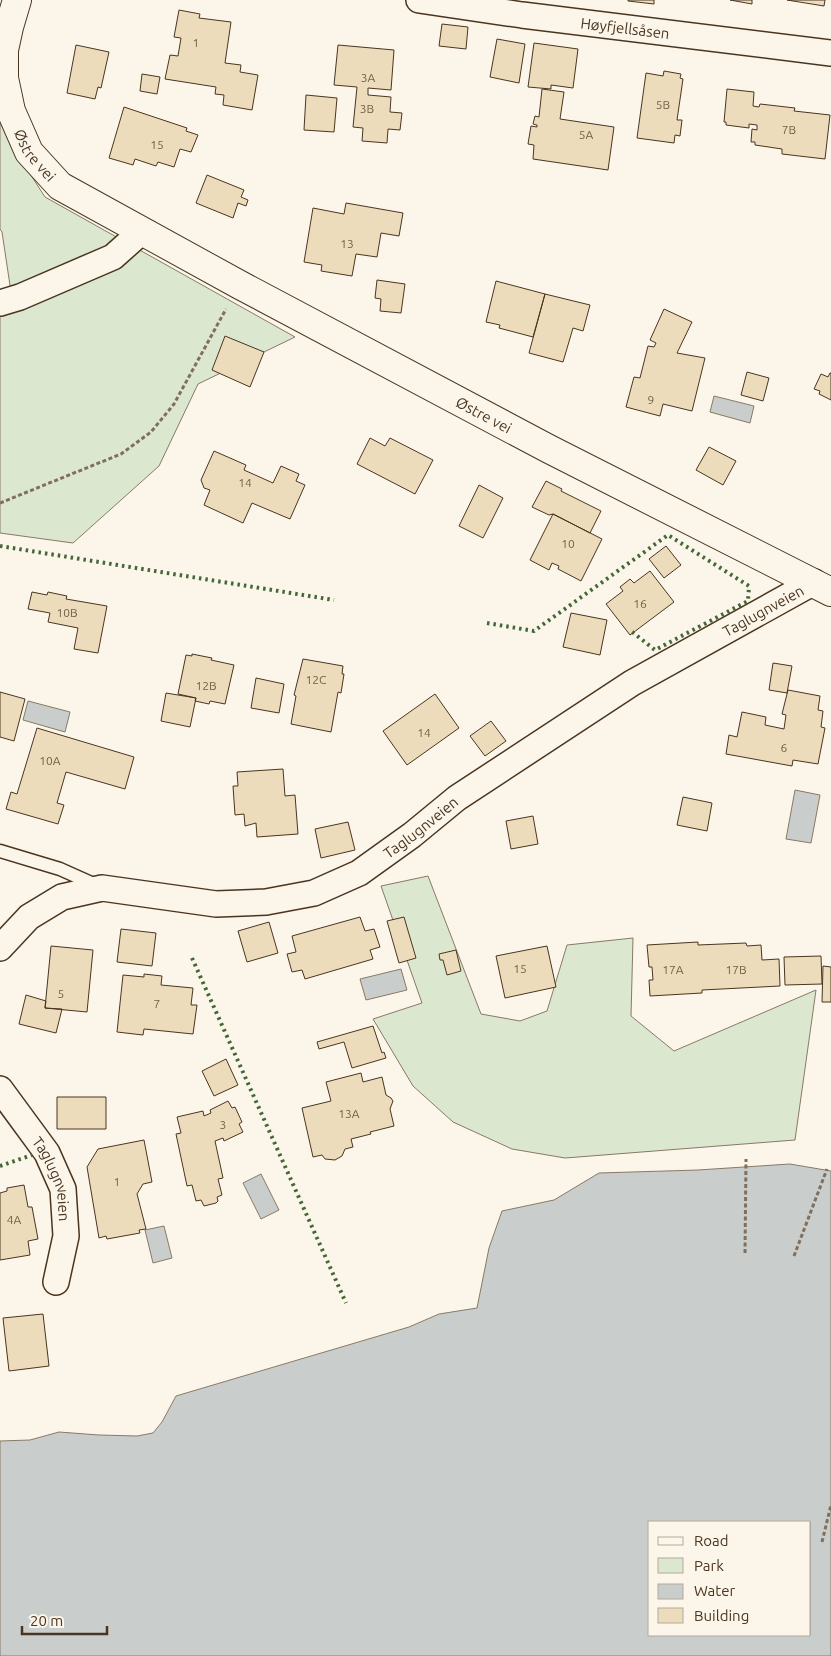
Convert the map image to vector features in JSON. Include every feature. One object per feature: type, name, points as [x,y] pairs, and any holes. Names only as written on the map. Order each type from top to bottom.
[{"type":"street","name":"Østre vei","points":[[17,0],[4,50],[4,78],[11,110],[30,152],[60,186],[141,232],[549,449],[822,587]]},
{"type":"street","name":"Høyfjellsåsen","points":[[419,0],[831,53]]},
{"type":"street","points":[[0,302],[20,297],[113,256],[141,232]]},
{"type":"street","name":"Taglugnveien","points":[[0,948],[29,917],[62,897],[102,888],[216,904],[266,902],[314,893],[359,873],[412,835],[457,798],[632,683],[822,587]]},
{"type":"street","name":"Taglugnveien","points":[[0,1089],[47,1153],[63,1189],[66,1236],[56,1282]]},
{"type":"lane","points":[[0,851],[60,869],[102,888]]},
{"type":"path","points":[[0,503],[120,454],[151,432],[174,404],[226,308]]},
{"type":"path","points":[[745,1253],[746,1160]]},
{"type":"path","points":[[794,1256],[827,1169]]},
{"type":"path","points":[[822,1542],[831,1505]]},
{"type":"green space","points":[[0,115],[16,152],[45,197],[295,337],[198,384],[159,466],[73,543],[0,533],[0,315],[14,312],[0,229]]},
{"type":"green space","points":[[428,876],[481,1014],[520,1021],[547,1011],[567,945],[633,938],[631,1016],[674,1051],[816,990],[795,1140],[565,1158],[512,1149],[453,1122],[413,1086],[373,1019],[422,1003],[381,886]]},
{"type":"water","points":[[714,396],[754,406],[750,423],[710,412]]},
{"type":"water","points":[[28,701],[70,712],[65,732],[23,720]]},
{"type":"water","points":[[795,790],[820,795],[811,843],[786,839]]},
{"type":"water","points":[[401,969],[407,990],[366,1000],[360,979]]},
{"type":"water","points":[[790,1164],[831,1171],[831,1656],[0,1656],[0,1441],[30,1440],[59,1432],[137,1436],[153,1433],[162,1422],[176,1396],[409,1327],[439,1314],[477,1308],[489,1248],[502,1211],[554,1200],[599,1173],[698,1170]]},
{"type":"water","points":[[261,1174],[279,1210],[261,1219],[243,1183]]},
{"type":"water","points":[[164,1226],[172,1258],[153,1263],[145,1230]]},
{"type":"building","points":[[654,0],[654,4],[628,1]]},
{"type":"building","points":[[730,0],[752,0],[752,4]]},
{"type":"building","points":[[787,0],[825,0],[824,6]]},
{"type":"building","points":[[179,10],[200,14],[199,18],[231,22],[225,63],[241,65],[240,72],[258,75],[252,110],[223,105],[224,95],[215,94],[216,87],[165,79],[170,55],[178,56],[181,38],[174,37]]},
{"type":"building","points":[[442,24],[468,27],[466,49],[439,46]]},
{"type":"building","points":[[497,39],[525,44],[519,83],[490,77]]},
{"type":"building","points":[[534,43],[578,49],[573,88],[551,85],[551,89],[528,87]]},
{"type":"building","points":[[76,45],[109,52],[101,88],[98,87],[95,99],[67,93]]},
{"type":"building","points":[[338,45],[394,50],[391,90],[368,88],[368,95],[391,97],[390,112],[402,113],[400,130],[388,129],[387,143],[362,141],[363,128],[353,127],[357,87],[334,85]]},
{"type":"building","points":[[664,71],[681,74],[680,78],[683,79],[677,120],[682,120],[680,136],[675,135],[674,143],[637,138],[646,73],[663,76]]},
{"type":"building","points":[[142,74],[160,77],[157,94],[140,91]]},
{"type":"building","points":[[542,89],[564,92],[560,119],[614,127],[608,170],[533,159],[534,145],[528,144],[531,126],[537,127],[537,125],[533,124],[535,116],[539,117]]},
{"type":"building","points":[[727,89],[754,92],[753,106],[759,107],[760,104],[795,108],[794,111],[830,115],[825,159],[782,154],[782,149],[755,145],[755,142],[751,142],[752,129],[757,130],[757,125],[749,124],[749,128],[726,125],[726,122],[724,122]]},
{"type":"building","points":[[306,95],[337,98],[334,132],[304,130]]},
{"type":"building","points":[[124,107],[187,128],[186,131],[198,135],[191,152],[180,149],[174,167],[158,162],[156,166],[135,159],[133,165],[109,158]]},
{"type":"building","points":[[207,175],[244,190],[241,197],[248,200],[246,206],[238,203],[233,218],[196,203]]},
{"type":"building","points":[[346,203],[403,213],[399,236],[381,233],[377,257],[356,254],[352,276],[321,271],[322,265],[304,262],[313,208],[344,214]]},
{"type":"building","points":[[377,280],[405,284],[401,313],[380,311],[381,299],[375,298]]},
{"type":"building","points":[[496,281],[545,294],[533,337],[499,328],[500,325],[486,322]]},
{"type":"building","points":[[545,294],[590,305],[583,331],[573,328],[563,362],[529,353]]},
{"type":"building","points":[[664,309],[692,322],[677,353],[705,358],[692,411],[663,404],[660,416],[626,407],[634,377],[640,378],[648,346],[654,347],[656,343],[650,340]]},
{"type":"building","points":[[225,336],[264,352],[250,387],[212,370]]},
{"type":"building","points":[[747,372],[769,378],[763,401],[741,395]]},
{"type":"building","points":[[830,373],[831,400],[819,394],[820,391],[814,389],[821,374],[828,377]]},
{"type":"building","points":[[370,438],[385,446],[390,438],[433,460],[415,494],[357,464]]},
{"type":"building","points":[[709,447],[736,461],[723,485],[696,470]]},
{"type":"building","points":[[214,451],[246,465],[244,470],[273,483],[281,466],[299,474],[296,481],[305,485],[290,519],[252,503],[243,523],[204,505],[210,490],[204,488],[201,480]]},
{"type":"building","points":[[546,481],[562,489],[561,491],[601,511],[590,533],[553,514],[549,515],[532,507]]},
{"type":"building","points":[[479,485],[503,498],[483,538],[459,526]]},
{"type":"building","points":[[553,514],[602,539],[581,581],[558,569],[559,566],[552,563],[549,570],[530,560]]},
{"type":"building","points":[[666,546],[681,565],[664,578],[649,559]]},
{"type":"building","points":[[650,571],[674,602],[630,635],[606,604],[623,591],[620,587],[630,579],[634,583]]},
{"type":"building","points":[[32,592],[47,595],[48,592],[67,596],[66,599],[107,606],[98,653],[74,649],[78,628],[48,622],[50,613],[28,609]]},
{"type":"building","points":[[571,613],[607,620],[600,655],[563,647]]},
{"type":"building","points":[[192,654],[234,665],[225,704],[210,701],[209,704],[195,701],[196,698],[178,694],[186,655],[192,656]]},
{"type":"building","points":[[303,659],[343,666],[342,674],[344,674],[341,693],[338,692],[331,732],[291,724],[296,696],[294,695]]},
{"type":"building","points":[[773,663],[792,666],[787,693],[769,690]]},
{"type":"building","points":[[256,678],[284,684],[279,713],[251,708]]},
{"type":"building","points":[[788,690],[820,696],[818,710],[823,711],[821,727],[825,728],[818,764],[793,760],[792,766],[726,754],[729,735],[737,737],[742,712],[766,717],[765,725],[784,729],[786,715],[782,714]]},
{"type":"building","points":[[0,692],[25,699],[14,741],[0,737]]},
{"type":"building","points":[[166,693],[196,698],[190,727],[161,721]]},
{"type":"building","points":[[435,694],[459,728],[407,765],[383,731]]},
{"type":"building","points":[[491,721],[506,741],[485,756],[470,736]]},
{"type":"building","points":[[37,728],[134,757],[125,789],[66,772],[57,803],[64,805],[58,824],[6,809],[11,792],[17,794]]},
{"type":"building","points":[[283,769],[285,796],[295,795],[298,834],[257,837],[256,823],[245,826],[244,814],[235,815],[233,786],[238,786],[237,772]]},
{"type":"building","points":[[683,797],[712,803],[707,831],[677,825]]},
{"type":"building","points":[[533,816],[538,844],[511,849],[506,821]]},
{"type":"building","points":[[348,822],[355,850],[321,858],[315,829]]},
{"type":"building","points":[[360,917],[365,931],[374,929],[380,947],[370,950],[373,959],[305,979],[302,970],[292,972],[287,954],[296,952],[292,936]]},
{"type":"building","points":[[404,917],[416,958],[399,963],[387,921]]},
{"type":"building","points":[[269,922],[278,953],[247,962],[238,931]]},
{"type":"building","points":[[121,929],[156,933],[152,966],[117,962]]},
{"type":"building","points":[[698,942],[698,945],[746,943],[747,946],[761,945],[762,960],[779,959],[780,986],[702,990],[702,993],[650,996],[649,980],[653,980],[652,967],[649,967],[647,945]]},
{"type":"building","points":[[51,946],[93,950],[87,1012],[45,1008]]},
{"type":"building","points":[[547,946],[556,987],[505,998],[496,956]]},
{"type":"building","points":[[456,950],[461,971],[447,975],[443,960],[440,960],[439,954]]},
{"type":"building","points":[[821,956],[822,984],[785,985],[784,957]]},
{"type":"building","points":[[823,966],[831,967],[831,1002],[822,1002]]},
{"type":"building","points":[[144,974],[162,976],[161,985],[193,988],[191,1005],[197,1005],[193,1034],[144,1029],[143,1035],[117,1032],[123,975],[144,977]]},
{"type":"building","points":[[26,995],[46,1001],[45,1008],[62,1009],[56,1033],[19,1024]]},
{"type":"building","points":[[373,1026],[382,1053],[384,1052],[386,1058],[352,1068],[344,1042],[319,1049],[317,1042]]},
{"type":"building","points":[[226,1059],[238,1085],[214,1096],[202,1071]]},
{"type":"building","points":[[361,1073],[363,1082],[382,1077],[386,1095],[393,1101],[390,1109],[394,1126],[351,1139],[353,1147],[345,1149],[342,1156],[335,1160],[325,1159],[322,1155],[313,1157],[302,1108],[331,1101],[326,1082]]},
{"type":"building","points":[[57,1097],[106,1097],[106,1129],[57,1129]]},
{"type":"building","points":[[228,1101],[232,1108],[235,1107],[242,1122],[239,1124],[243,1132],[224,1141],[223,1138],[215,1141],[223,1178],[218,1179],[222,1195],[217,1197],[218,1201],[216,1203],[204,1206],[201,1200],[196,1201],[192,1185],[187,1186],[176,1134],[181,1133],[177,1117],[203,1111],[204,1116],[211,1113],[210,1110]]},
{"type":"building","points":[[144,1140],[152,1182],[143,1184],[137,1194],[146,1229],[139,1230],[140,1233],[107,1239],[106,1236],[99,1238],[87,1167],[98,1149]]},
{"type":"building","points":[[24,1185],[28,1207],[32,1207],[38,1239],[28,1241],[30,1255],[0,1260],[0,1193],[7,1191],[7,1188]]},
{"type":"building","points":[[43,1314],[49,1366],[9,1371],[3,1318]]},
{"type":"hedge","points":[[487,623],[534,631],[668,535],[749,586],[748,601],[655,650],[631,631]]},
{"type":"hedge","points":[[0,546],[334,600]]},
{"type":"hedge","points":[[192,958],[346,1303]]},
{"type":"hedge","points":[[0,1166],[32,1155]]}]
